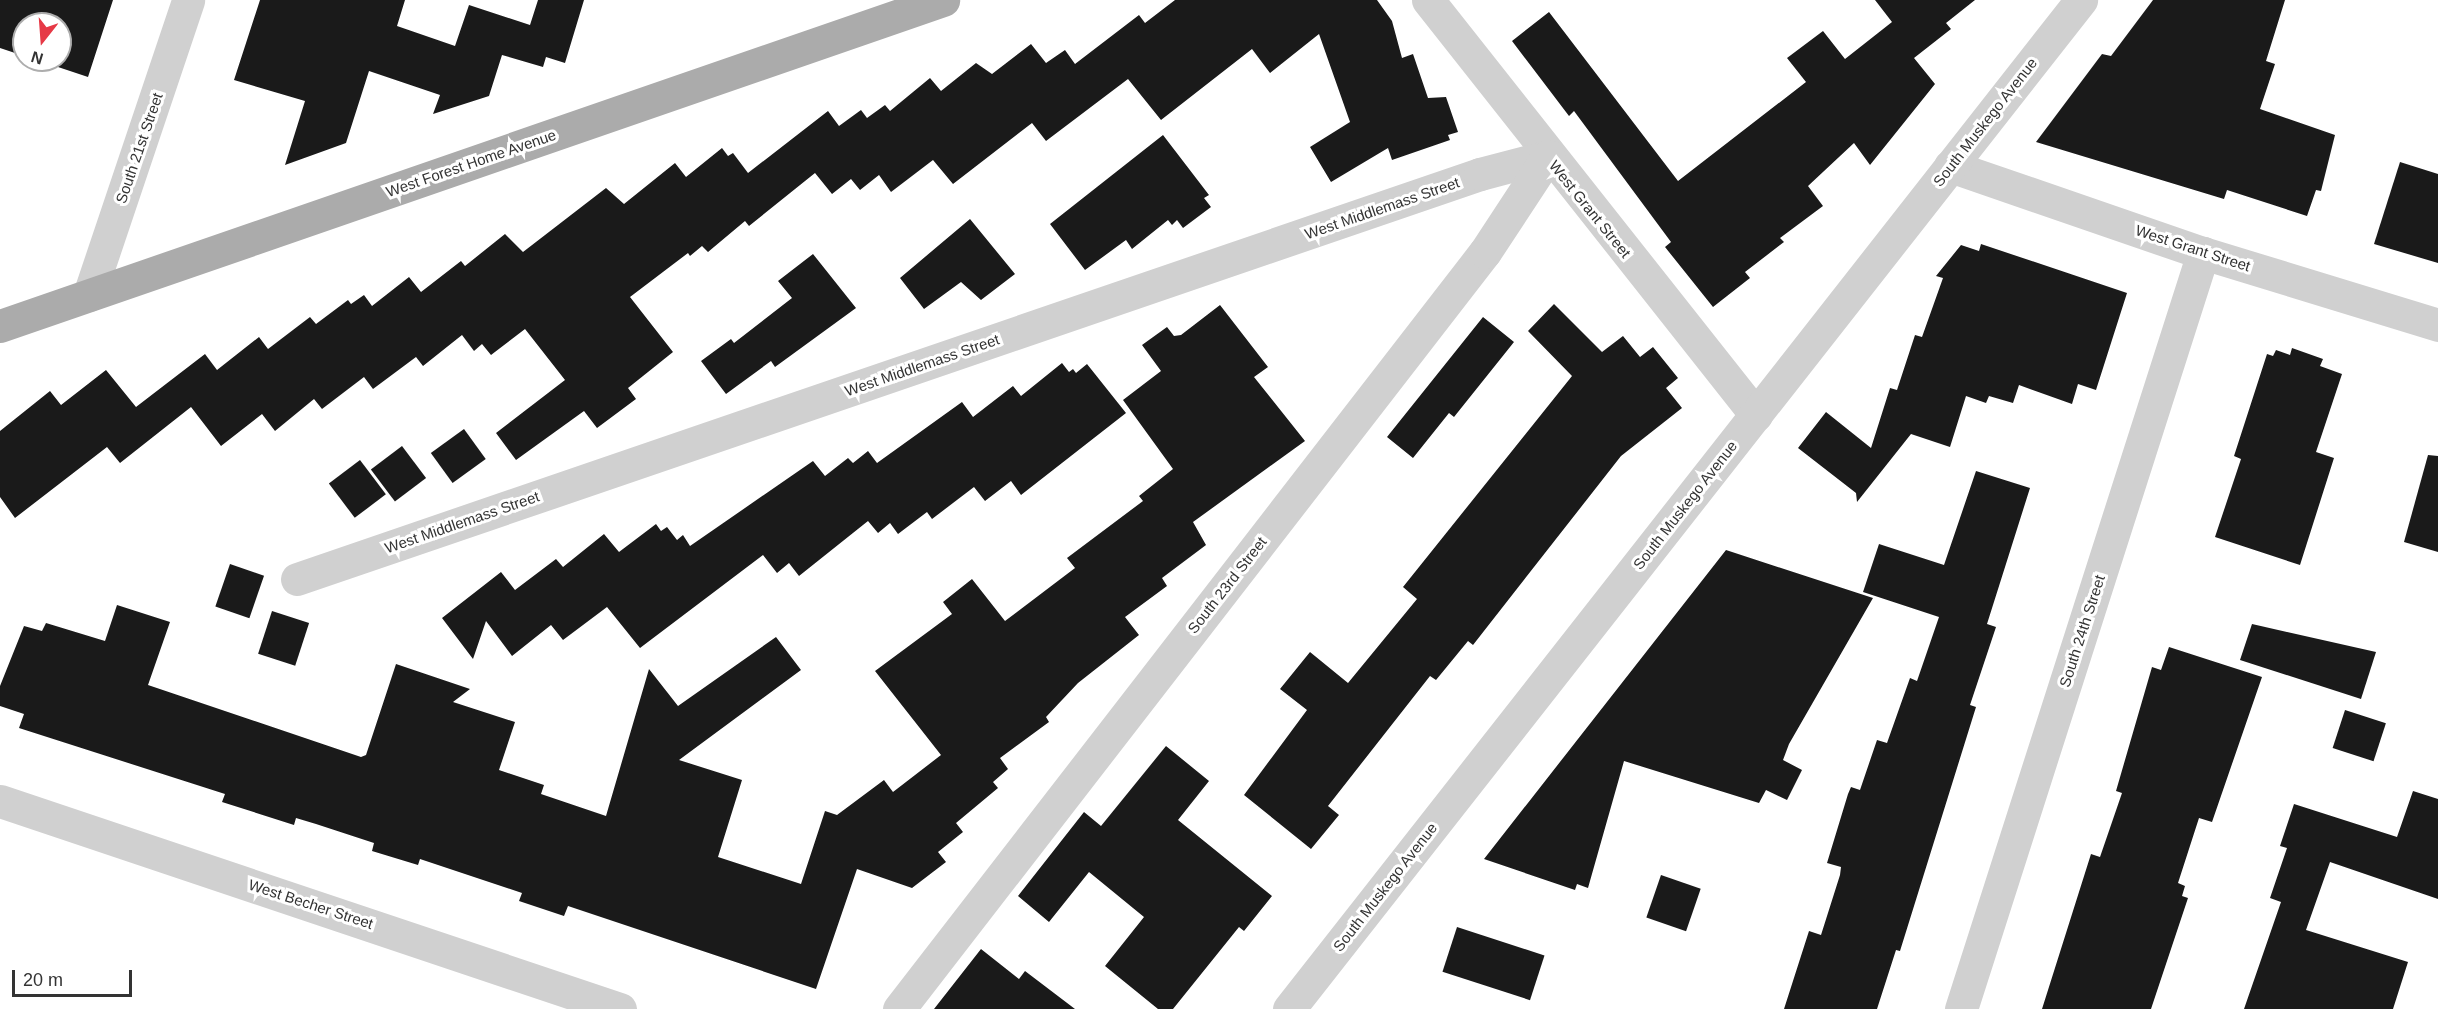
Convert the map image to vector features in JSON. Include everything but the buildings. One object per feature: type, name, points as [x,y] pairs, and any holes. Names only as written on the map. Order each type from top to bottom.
[{"type":"main road","name":"West Forest Home Avenue","points":[[0,326],[943,0]]},
{"type":"street","name":"South 21st Street","points":[[89,295],[188,0]]},
{"type":"street","name":"West Grant Street","points":[[1428,0],[1548,156],[1755,415]]},
{"type":"street","name":"South Muskego Avenue","points":[[1289,1009],[2080,0]]},
{"type":"street","name":"West Middlemass Street","points":[[297,579],[1480,174],[1548,156]]},
{"type":"street","name":"South 23rd Street","points":[[899,1009],[1485,252],[1548,156]]},
{"type":"street","name":"West Grant Street","points":[[1950,166],[2203,253],[2438,325]]},
{"type":"street","name":"South 24th Street","points":[[1961,1009],[2203,253]]},
{"type":"street","name":"West Becher Street","points":[[0,801],[620,1009]]}]
